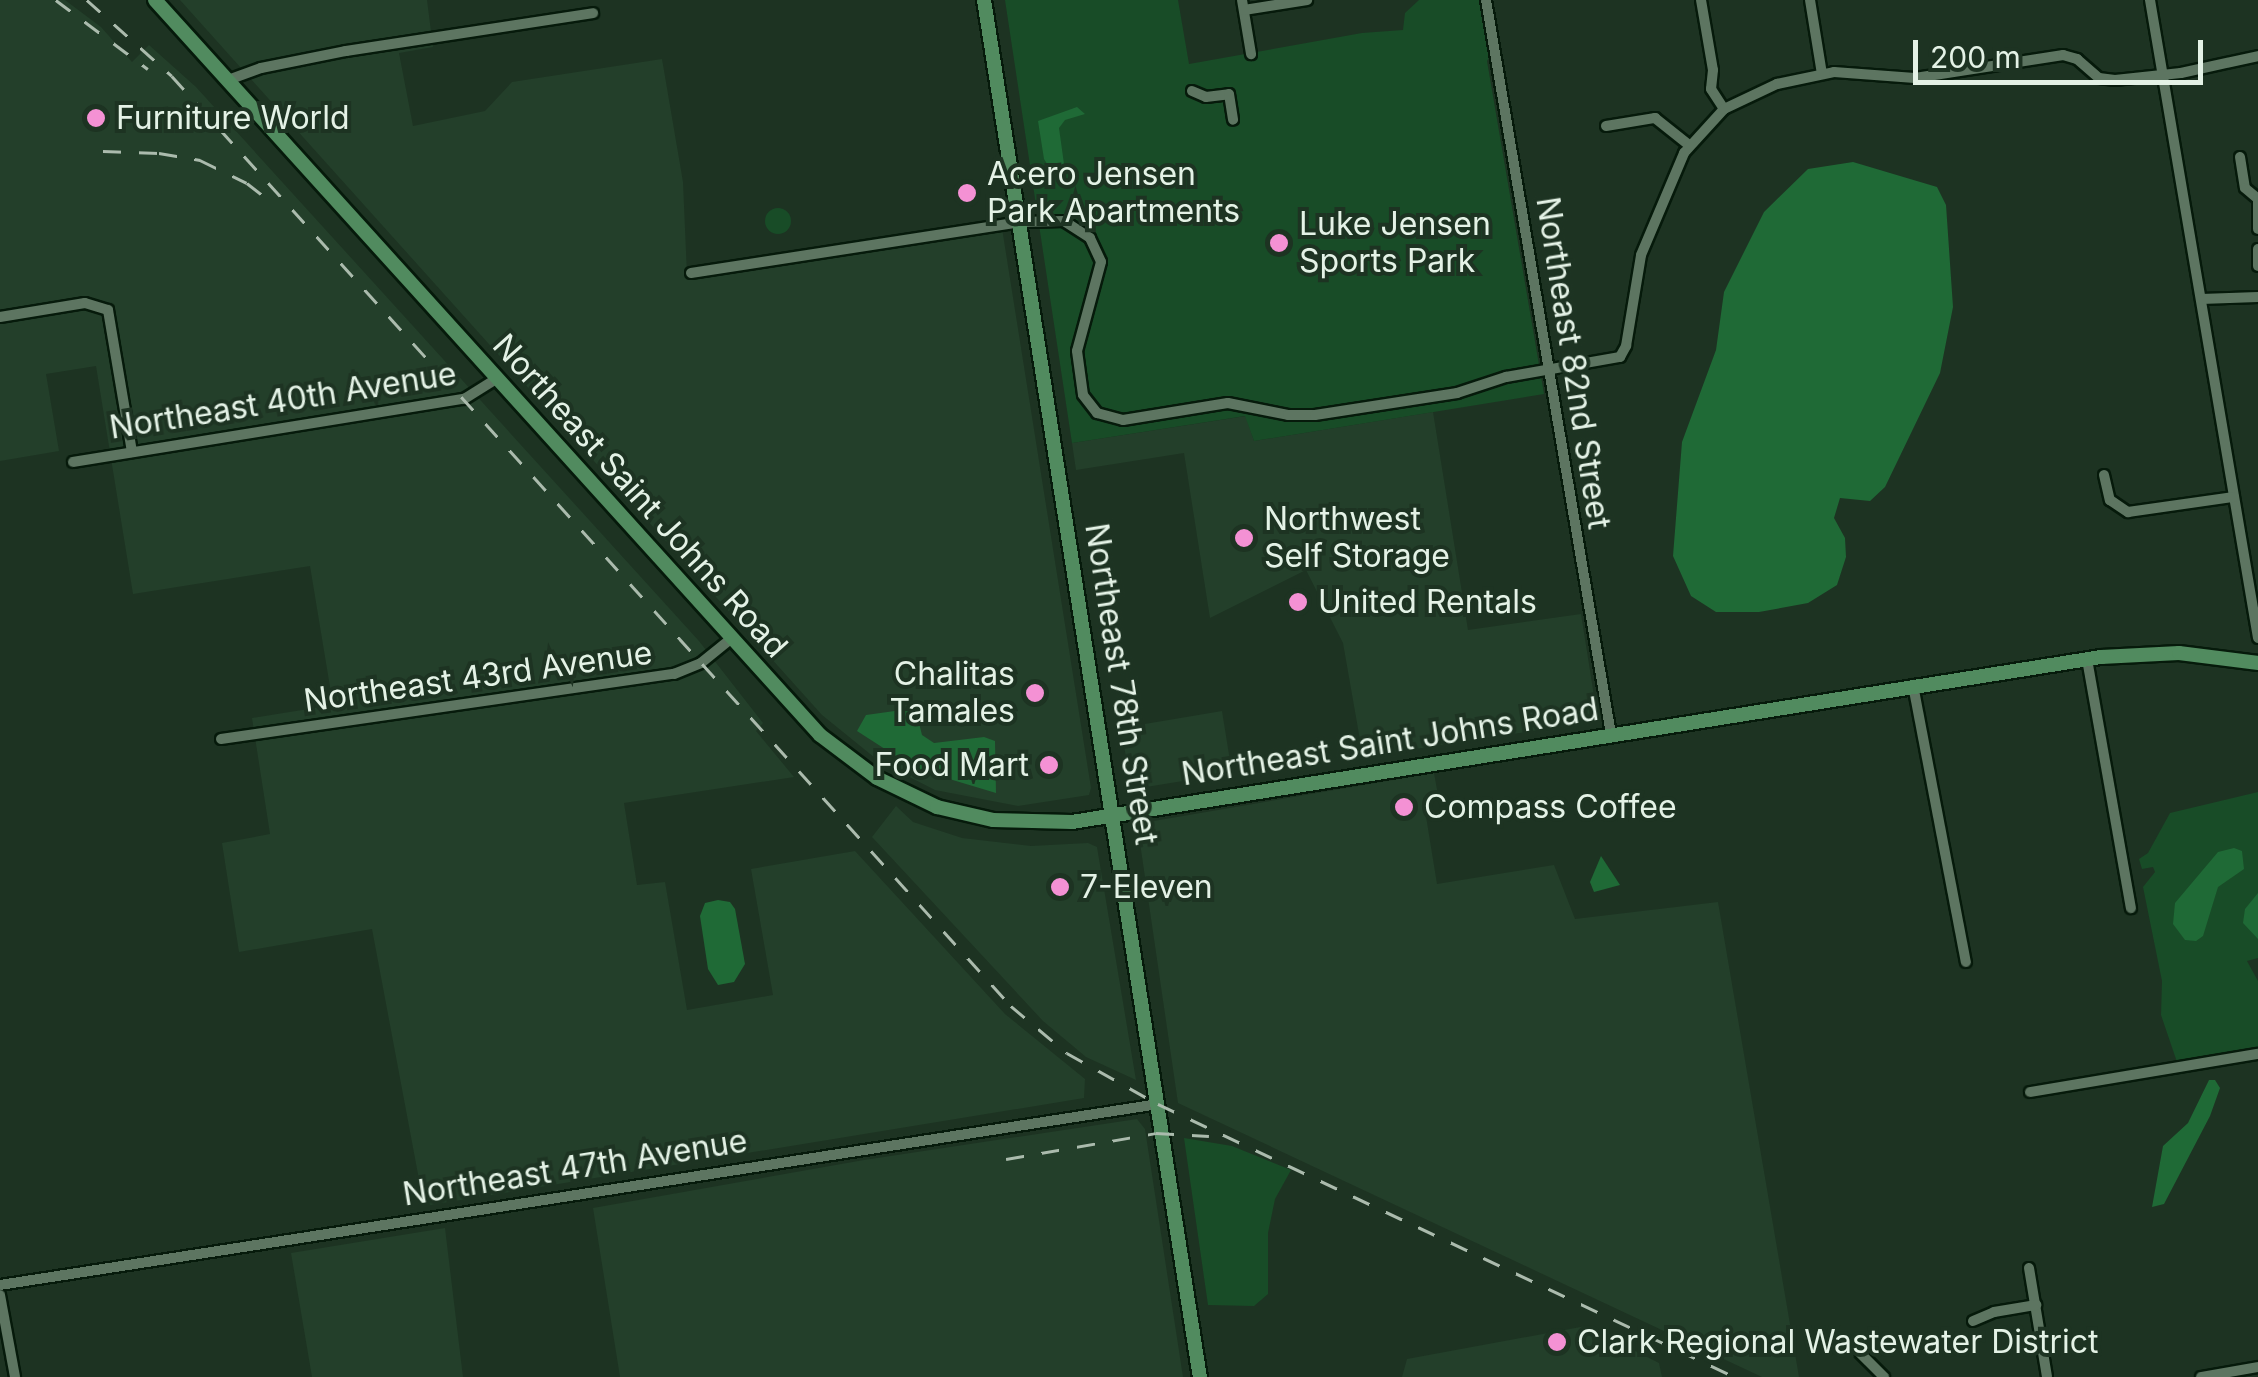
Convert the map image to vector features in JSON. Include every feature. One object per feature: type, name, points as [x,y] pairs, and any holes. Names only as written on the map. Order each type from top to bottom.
[{"type":"main road","name":"Northeast Saint Johns Road","points":[[155,0],[820,735],[905,794],[994,820],[1062,823],[2087,659],[2169,652],[2258,664]]},
{"type":"main road","name":"Northeast 78th Street","points":[[984,0],[1200,1377]]},
{"type":"street","points":[[1251,54],[1243,5],[1307,0]]},
{"type":"street","name":"Northeast 82nd Street","points":[[1486,0],[1611,734]]},
{"type":"street","points":[[1701,0],[1713,70],[1711,88],[1724,109]]},
{"type":"street","points":[[1810,0],[1822,74]]},
{"type":"street","points":[[2150,0],[2258,638]]},
{"type":"street","points":[[228,80],[261,68],[346,51],[593,13]]},
{"type":"street","points":[[691,273],[1020,222],[1064,221],[1086,234],[1098,250],[1100,276],[1083,319],[1077,352],[1083,395],[1096,414],[1123,420],[1228,402],[1288,415],[1315,415],[1457,393],[1622,354],[1641,255],[1689,145],[1724,109],[1776,84],[1822,74],[1915,78],[2064,54],[2104,80],[2163,74],[2258,56]]},
{"type":"street","points":[[1192,91],[1206,97],[1229,94],[1234,120]]},
{"type":"street","points":[[1606,126],[1654,118],[1689,145]]},
{"type":"street","points":[[2240,157],[2246,188],[2258,199],[2258,229]]},
{"type":"street","points":[[2258,249],[2258,266]]},
{"type":"street","points":[[2201,298],[2258,296]]},
{"type":"street","points":[[0,317],[85,303],[108,310],[132,452]]},
{"type":"street","name":"Northeast 40th Avenue","points":[[74,462],[464,400],[496,379]]},
{"type":"street","points":[[2104,476],[2106,490],[2118,509],[2139,512],[2234,497]]},
{"type":"street","name":"Northeast 43rd Avenue","points":[[221,739],[680,672],[702,663],[731,639]]},
{"type":"street","points":[[2087,659],[2131,908]]},
{"type":"street","points":[[1913,685],[1966,962]]},
{"type":"street","points":[[2030,1092],[2258,1054]]},
{"type":"street","name":"Northeast 47th Avenue","points":[[0,1286],[1158,1104]]},
{"type":"street","points":[[2029,1268],[2047,1377]]},
{"type":"street","points":[[0,1295],[14,1377]]},
{"type":"street","points":[[1972,1321],[1994,1312],[2036,1305]]},
{"type":"street","points":[[1860,1353],[1884,1377]]},
{"type":"street","points":[[2201,1377],[2258,1368]]},
{"type":"shaded area","points":[[0,0],[65,0],[101,27],[132,62],[149,45],[196,87],[699,641],[763,723],[756,731],[794,777],[624,803],[637,885],[665,882],[687,1010],[773,995],[751,869],[855,851],[1005,1014],[1085,1079],[1084,1098],[424,1206],[372,929],[239,952],[222,843],[270,834],[252,718],[333,705],[310,566],[133,594],[96,366],[46,374],[59,451],[0,461]]},
{"type":"shaded area","points":[[180,0],[427,0],[433,47],[399,53],[413,126],[485,111],[512,82],[662,59],[683,182],[687,275],[1001,222],[1091,788],[1089,795],[1018,806],[935,790],[880,762],[822,715]]},
{"type":"shaded area","name":"Luke Jensen Sports Park","points":[[1005,0],[1178,0],[1189,64],[1362,33],[1403,30],[1405,13],[1419,0],[1485,0],[1482,5],[1491,54],[1487,61],[1544,394],[1254,441],[1245,416],[1072,443]]},
{"type":"shaded area","points":[[1077,107],[1085,114],[1065,120],[1059,128],[1064,164],[1062,173],[1054,175],[1044,159],[1038,121]]},
{"type":"shaded area","points":[[1853,162],[1937,187],[1946,205],[1953,307],[1940,373],[1885,487],[1870,501],[1840,498],[1834,518],[1845,538],[1846,557],[1837,585],[1808,603],[1759,612],[1716,612],[1691,596],[1673,556],[1682,442],[1716,350],[1724,292],[1764,212],[1808,169]]},
{"type":"shaded area","points":[[778,208],[787,212],[791,221],[787,230],[778,234],[769,230],[765,221],[769,212]]},
{"type":"shaded area","points":[[1433,412],[1468,630],[1581,614],[1598,721],[1363,757],[1343,643],[1306,570],[1210,618],[1184,453],[1076,470],[1072,443],[1246,416],[1254,441]]},
{"type":"shaded area","points":[[909,709],[917,715],[922,735],[934,743],[984,737],[995,741],[996,793],[916,769],[857,731],[866,715]]},
{"type":"shaded area","points":[[1222,711],[1232,773],[1140,788],[1130,781],[1121,728]]},
{"type":"shaded area","points":[[1434,773],[1438,795],[1423,798],[1437,884],[1554,865],[1575,919],[1718,902],[1799,1377],[1762,1377],[1178,1103],[1139,836],[1142,823]]},
{"type":"shaded area","points":[[2258,792],[2258,958],[2247,961],[2258,981],[2258,1048],[2177,1062],[2161,1015],[2162,981],[2143,887],[2155,872],[2153,867],[2142,869],[2139,859],[2148,853],[2170,813]]},
{"type":"shaded area","points":[[896,806],[913,822],[962,838],[1031,846],[1088,843],[1097,847],[1136,1080],[1086,1057],[1043,1021],[872,837]]},
{"type":"shaded area","points":[[2234,848],[2242,851],[2244,869],[2218,887],[2203,936],[2196,941],[2185,940],[2173,924],[2175,903],[2218,852]]},
{"type":"shaded area","points":[[1601,856],[1620,885],[1594,892],[1590,882]]},
{"type":"shaded area","points":[[2258,893],[2258,939],[2243,923],[2245,909]]},
{"type":"shaded area","points":[[730,902],[735,909],[745,964],[734,982],[718,985],[708,969],[700,916],[705,903]]},
{"type":"shaded area","points":[[2209,1080],[2215,1080],[2220,1088],[2210,1116],[2164,1204],[2152,1207],[2163,1146],[2188,1123]]},
{"type":"shaded area","points":[[1137,1119],[1145,1129],[1183,1377],[620,1377],[593,1208],[864,1160]]},
{"type":"shaded area","points":[[1184,1138],[1232,1146],[1291,1170],[1275,1199],[1268,1233],[1268,1294],[1254,1306],[1208,1305]]},
{"type":"shaded area","points":[[445,1228],[463,1377],[312,1377],[291,1253]]},
{"type":"shaded area","name":"Clark Regional Wastewater District","points":[[1586,1326],[1659,1363],[1662,1377],[1402,1377],[1407,1359]]},
{"type":"railway","points":[[56,0],[148,69]]},
{"type":"railway","points":[[87,0],[172,76],[1011,1006],[1067,1053],[1158,1104],[1735,1377]]},
{"type":"railway","points":[[103,151],[159,153],[200,160],[247,183],[274,204]]},
{"type":"railway","points":[[1006,1159],[1156,1133],[1209,1136]]},
{"type":"place","name":"Furniture World","points":[[96,118]]},
{"type":"place","name":"Acero Jensen Park Apartments","points":[[967,193]]},
{"type":"place","name":"Luke Jensen Sports Park","points":[[1279,243]]},
{"type":"place","name":"Northwest Self Storage","points":[[1244,538]]},
{"type":"place","name":"United Rentals","points":[[1298,602]]},
{"type":"place","name":"Chalitas Tamales","points":[[1035,693]]},
{"type":"place","name":"Food Mart","points":[[1049,765]]},
{"type":"place","name":"Compass Coffee","points":[[1404,807]]},
{"type":"place","name":"7-Eleven","points":[[1060,887]]},
{"type":"place","name":"Clark Regional Wastewater District","points":[[1557,1342]]}]
